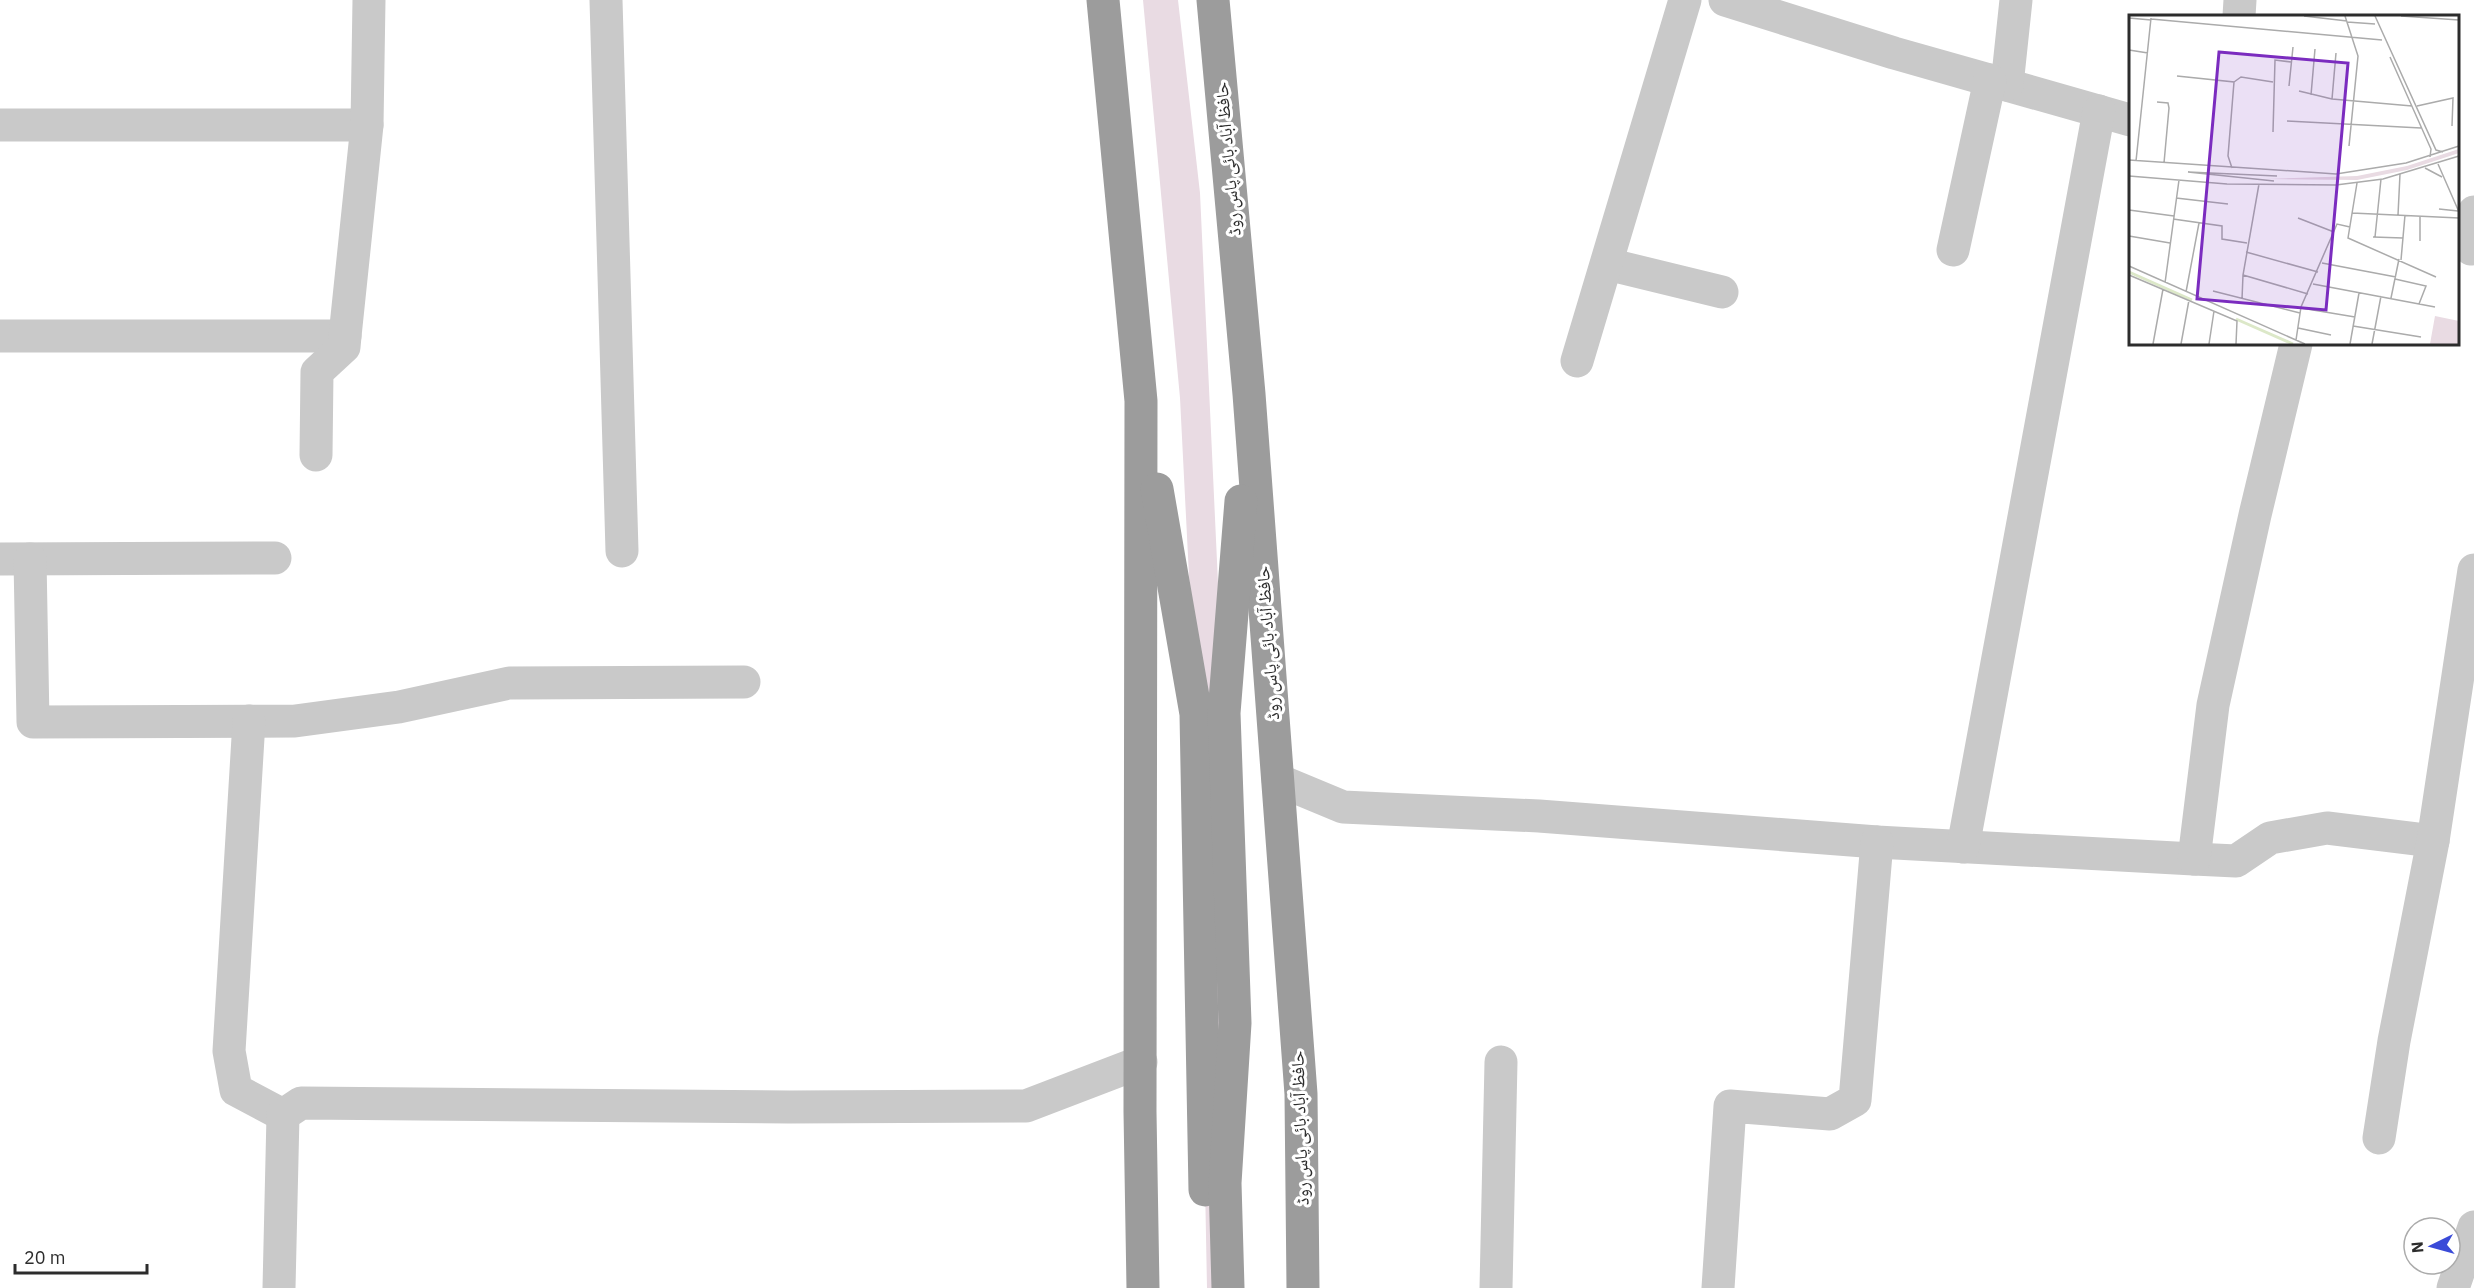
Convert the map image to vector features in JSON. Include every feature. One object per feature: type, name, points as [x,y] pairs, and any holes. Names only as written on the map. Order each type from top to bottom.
[{"type":"highway","points":[[1103,0],[1142,401],[1196,714],[1207,1288]]},
{"type":"highway","name":"حافظ آباد بائی پاس روڈ","points":[[1213,0],[1249,394],[1301,1094],[1303,1288]]},
{"type":"highway","points":[[1228,1288],[1225,1183],[1235,1023],[1224,713],[1249,394]]},
{"type":"highway","points":[[1142,401],[1143,1288]]},
{"type":"street","points":[[316,455],[317,372],[344,347],[367,125],[369,0]]},
{"type":"street","points":[[606,0],[622,551]]},
{"type":"street","points":[[1577,361],[1685,0]]},
{"type":"street","points":[[1725,0],[1894,53],[2129,120]]},
{"type":"street","points":[[1953,250],[1999,83],[2016,0]]},
{"type":"street","points":[[2239,15],[2240,0]]},
{"type":"street","points":[[1963,847],[2099,111]]},
{"type":"street","points":[[0,124],[367,125]]},
{"type":"street","points":[[2468,248],[2474,212]]},
{"type":"street","points":[[1607,264],[1722,292]]},
{"type":"street","points":[[0,336],[345,336]]},
{"type":"street","points":[[2194,859],[2212,705],[2296,345]]},
{"type":"street","points":[[275,558],[15,559],[33,722],[295,721],[399,707],[509,683],[744,682]]},
{"type":"street","points":[[2379,1138],[2394,1041],[2433,840],[2474,570]]},
{"type":"street","points":[[249,721],[229,1051],[236,1089],[283,1115]]},
{"type":"street","points":[[1278,780],[1343,807],[1539,816],[1877,842],[2194,859],[2236,861],[2270,838],[2327,828],[2433,840]]},
{"type":"street","points":[[1719,1288],[1731,1106],[1830,1114],[1855,1100],[1877,842]]},
{"type":"street","points":[[283,1115],[301,1103],[789,1107],[1026,1106],[1141,1062]]},
{"type":"street","points":[[1496,1288],[1501,1062]]},
{"type":"street","points":[[279,1288],[283,1115]]},
{"type":"street","points":[[2453,1288],[2474,1227]]},
{"type":"shaded area","points":[[1143,0],[1178,0],[1200,193],[1224,713],[1228,1288],[1207,1288],[1196,714],[1180,398]]}]
